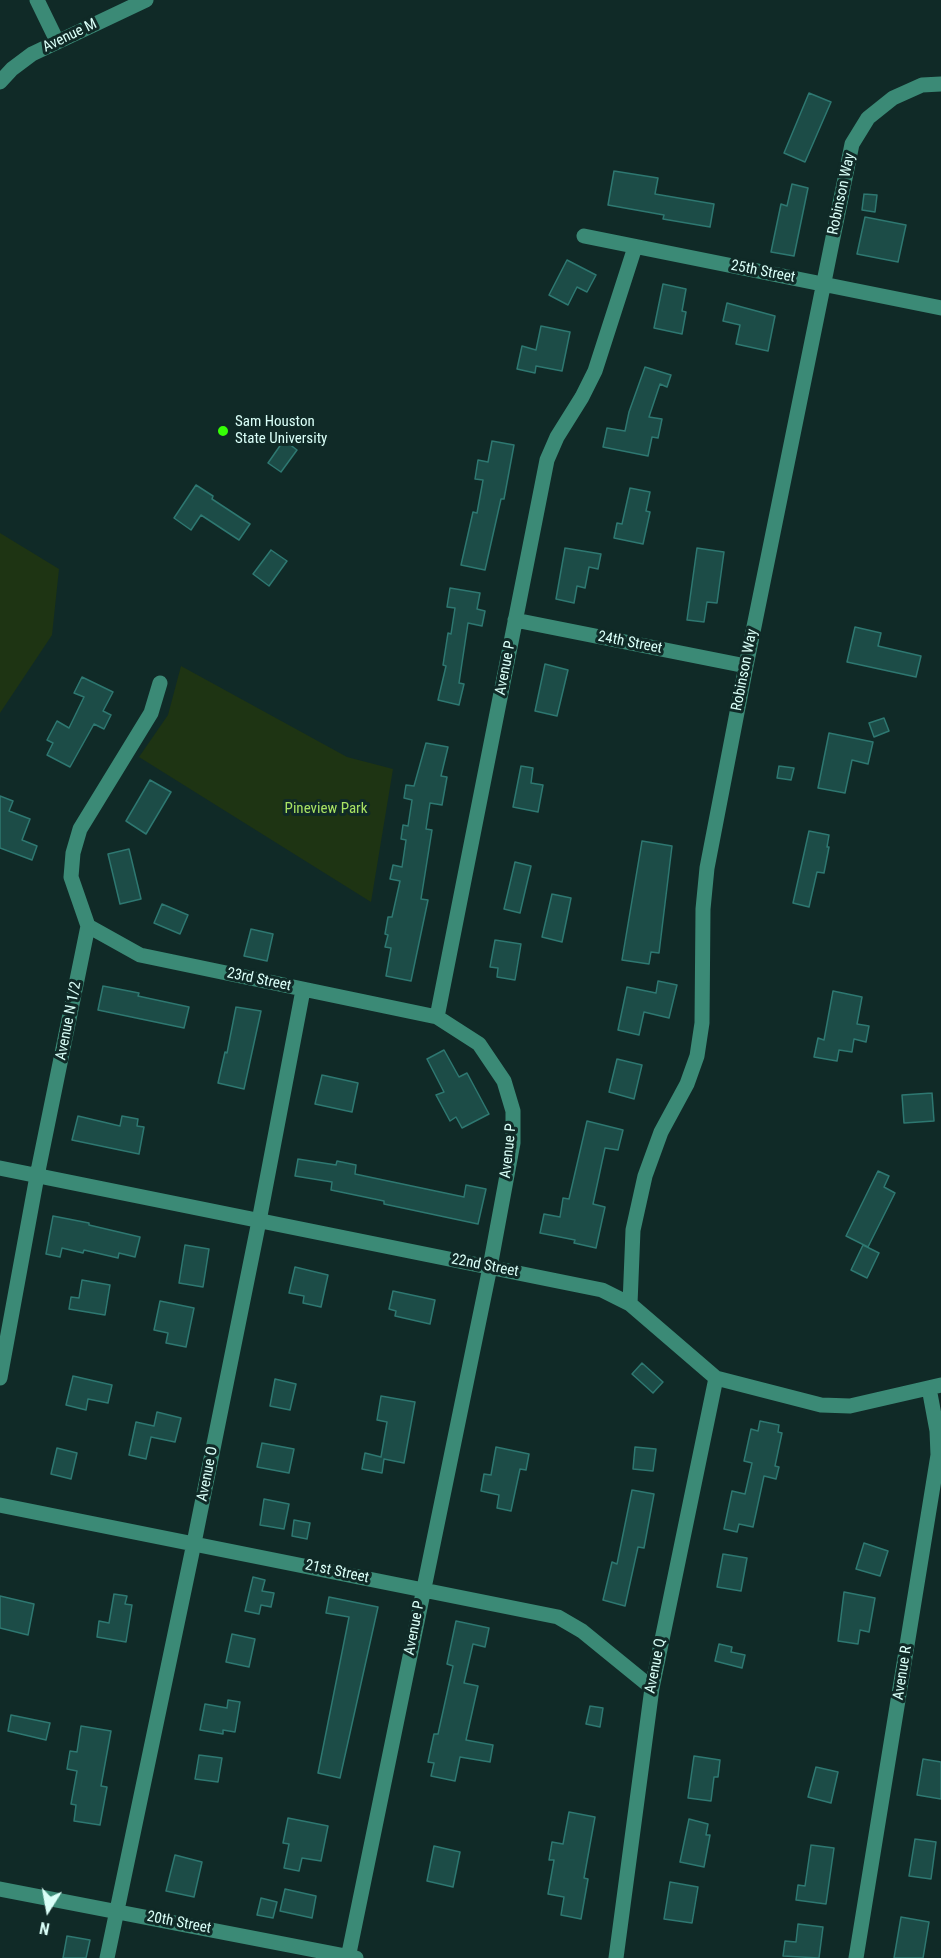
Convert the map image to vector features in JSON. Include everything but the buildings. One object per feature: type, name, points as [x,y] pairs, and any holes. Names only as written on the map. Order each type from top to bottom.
[{"type":"street","points":[[37,0],[57,41]]},
{"type":"street","name":"Avenue M","points":[[0,82],[12,69],[32,54],[146,0]]},
{"type":"street","name":"Robinson Way","points":[[630,1304],[633,1230],[645,1176],[661,1132],[687,1084],[696,1056],[702,1023],[703,909],[707,868],[852,144],[868,118],[893,98],[922,85],[941,84]]},
{"type":"street","name":"25th Street","points":[[584,236],[941,308]]},
{"type":"street","name":"Avenue P","points":[[351,1957],[513,1143],[513,1111],[504,1081],[479,1044],[436,1017],[547,460],[557,437],[595,371],[635,247]]},
{"type":"street","name":"24th Street","points":[[515,620],[746,666]]},
{"type":"street","points":[[88,926],[71,877],[73,853],[80,829],[151,713],[160,683]]},
{"type":"street","name":"23rd Street","points":[[88,926],[140,955],[436,1017]]},
{"type":"street","name":"Avenue N 1/2","points":[[0,1378],[6,1316],[38,1176],[88,926]]},
{"type":"street","name":"Avenue O","points":[[106,1958],[194,1543],[303,990]]},
{"type":"street","name":"22nd Street","points":[[0,1168],[602,1290],[630,1304],[716,1378],[821,1405],[850,1406],[935,1386]]},
{"type":"street","name":"Avenue Q","points":[[616,1958],[652,1688],[716,1378]]},
{"type":"street","name":"Avenue R","points":[[856,1958],[938,1455],[935,1386]]},
{"type":"street","name":"21st Street","points":[[0,1505],[558,1617],[582,1631],[652,1688]]},
{"type":"street","name":"20th Street","points":[[0,1889],[351,1957]]},
{"type":"green space","points":[[0,533],[59,569],[52,635],[0,713]]},
{"type":"green space","name":"Pineview Park","points":[[181,666],[347,757],[393,769],[371,902],[139,757],[168,715]]},
{"type":"place","name":"Sam Houston State University","points":[[223,431]]}]
